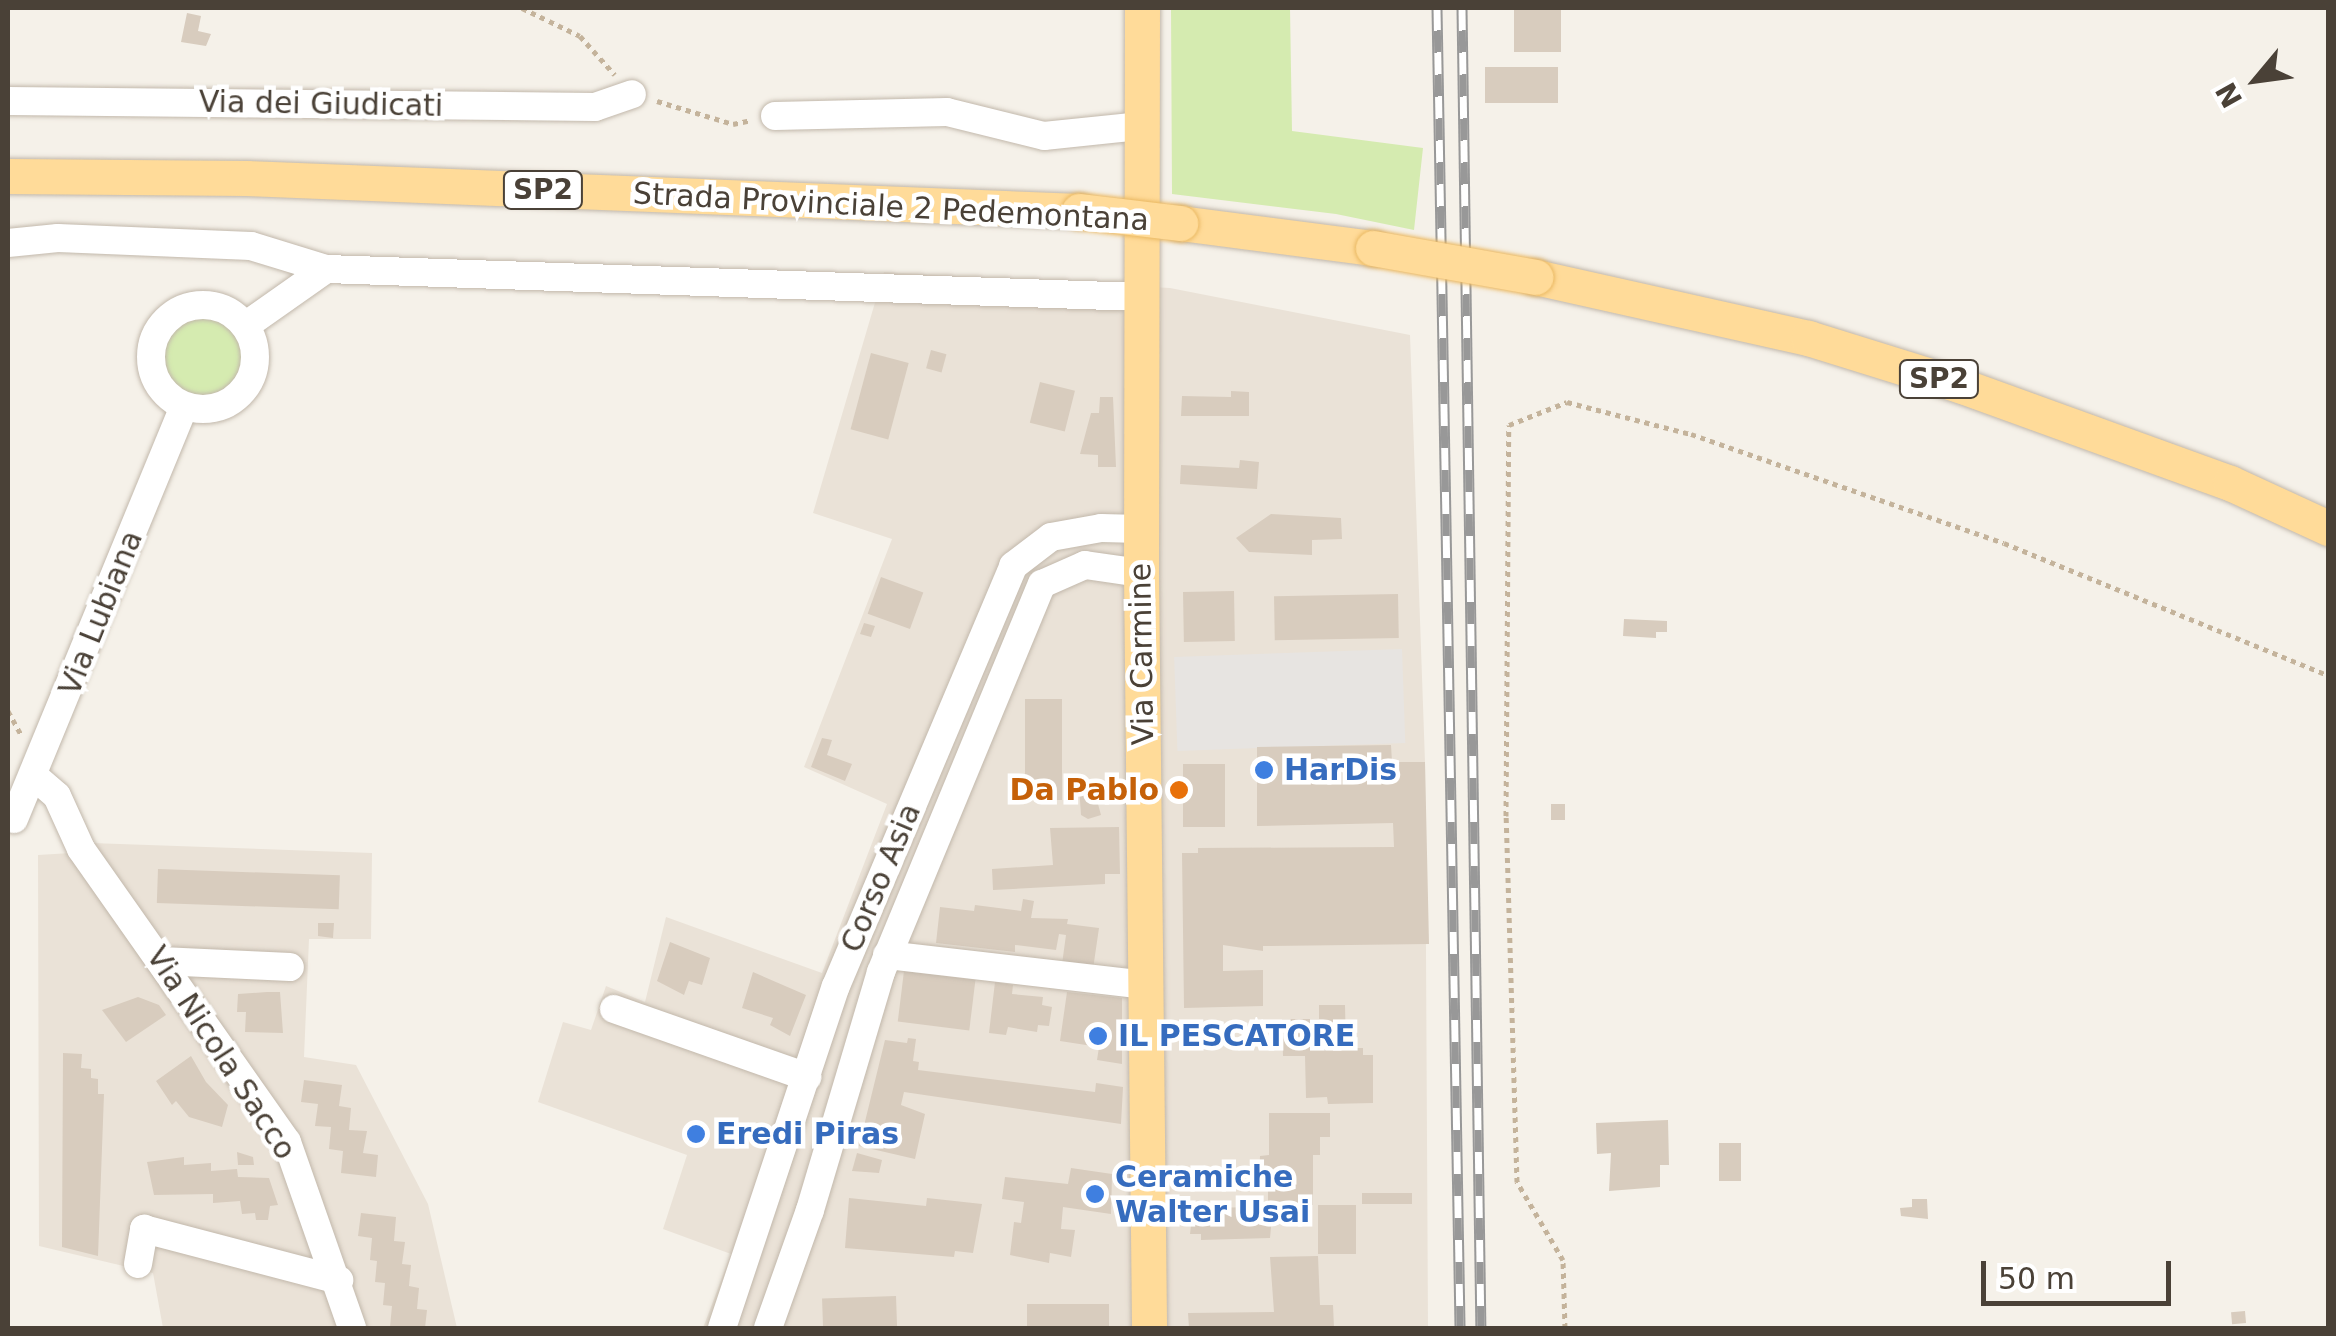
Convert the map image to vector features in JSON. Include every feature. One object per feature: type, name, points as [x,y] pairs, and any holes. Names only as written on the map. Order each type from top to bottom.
[{"type":"main road","name":"Via Carmine","points":[[1142,8],[1140,573],[1149,1328]]},
{"type":"main road","name":"Strada Provinciale 2 Pedemontana","points":[[8,176],[246,178],[1079,211],[1373,248],[1535,277],[1808,338],[1945,381],[2230,483],[2328,528]]},
{"type":"street","name":"Via dei Giudicati","points":[[8,101],[594,108],[632,94]]},
{"type":"street","points":[[774,116],[946,112],[1044,136],[1141,126]]},
{"type":"street","points":[[8,243],[58,238],[251,246],[326,268],[1141,298]]},
{"type":"street","points":[[245,326],[326,268]]},
{"type":"street","points":[[198,305],[216,306],[245,326],[256,358],[245,389],[218,408],[184,407],[158,385],[150,350],[166,319],[198,305]]},
{"type":"street","name":"Via Lubiana","points":[[14,819],[184,407]]},
{"type":"street","name":"Corso Asia","points":[[722,1328],[836,986],[1013,566],[1051,537],[1101,528],[1141,529]]},
{"type":"street","name":"Corso Asia","points":[[768,1328],[887,955],[1042,584],[1085,566],[1140,573]]},
{"type":"street","name":"Via Nicola Sacco","points":[[34,776],[57,796],[80,849],[287,1142],[339,1280],[352,1328]]},
{"type":"street","points":[[887,955],[1147,985]]},
{"type":"street","points":[[161,961],[290,966]]},
{"type":"street","points":[[614,1010],[807,1077]]},
{"type":"street","points":[[138,1264],[144,1229],[339,1280]]},
{"type":"street","points":[[746,1264],[785,1280]]},
{"type":"path","points":[[1566,1328],[1563,1260],[1516,1182],[1506,816],[1509,425],[1567,402],[1691,434],[2004,543],[2328,675]]},
{"type":"shaded area","points":[[884,272],[1170,288],[1410,335],[1425,762],[1428,1328],[703,1328],[731,1254],[663,1229],[687,1155],[538,1102],[563,1022],[591,1030],[606,986],[645,1002],[666,917],[822,973],[887,804],[804,767],[892,539],[813,513]]},
{"type":"shaded area","points":[[1402,649],[1405,743],[1177,751],[1174,657]]},
{"type":"shaded area","points":[[91,843],[372,853],[371,939],[309,939],[304,1057],[356,1065],[428,1204],[457,1328],[163,1328],[153,1273],[39,1246],[38,855],[71,853]]},
{"type":"green space","points":[[1171,8],[1290,8],[1292,131],[1423,148],[1414,230],[1336,214],[1172,194]]},
{"type":"green space","points":[[202,318],[217,321],[230,330],[239,343],[239,373],[230,386],[217,395],[202,398],[187,395],[174,386],[165,373],[162,358],[165,343],[174,330],[187,321]]},
{"type":"building","points":[[1514,8],[1561,8],[1561,52],[1514,52]]},
{"type":"building","points":[[187,13],[201,16],[198,31],[211,34],[206,46],[181,42]]},
{"type":"building","points":[[1485,67],[1558,67],[1558,103],[1485,103]]},
{"type":"building","points":[[931,350],[946,354],[942,372],[926,368]]},
{"type":"building","points":[[871,353],[909,363],[888,439],[851,429]]},
{"type":"building","points":[[1040,382],[1075,391],[1065,431],[1030,423]]},
{"type":"building","points":[[1231,391],[1249,392],[1249,416],[1181,416],[1182,396],[1231,397]]},
{"type":"building","points":[[1100,397],[1113,397],[1116,467],[1098,467],[1098,455],[1080,454],[1091,413],[1099,413]]},
{"type":"building","points":[[1240,460],[1259,462],[1257,489],[1180,484],[1181,465],[1239,468]]},
{"type":"building","points":[[1271,514],[1341,518],[1342,539],[1312,540],[1312,555],[1249,552],[1236,538]]},
{"type":"building","points":[[881,577],[923,592],[910,629],[868,614]]},
{"type":"building","points":[[1234,591],[1235,641],[1184,642],[1183,592]]},
{"type":"building","points":[[1398,594],[1399,638],[1275,640],[1274,596]]},
{"type":"building","points":[[1624,619],[1667,621],[1667,632],[1656,632],[1656,638],[1623,636]]},
{"type":"building","points":[[864,623],[875,626],[871,637],[860,634]]},
{"type":"building","points":[[1025,699],[1062,699],[1062,800],[1025,800]]},
{"type":"building","points":[[822,738],[832,740],[827,755],[852,764],[845,781],[811,767]]},
{"type":"building","points":[[1391,745],[1392,762],[1425,762],[1429,944],[1263,946],[1263,951],[1223,945],[1223,971],[1263,970],[1263,1006],[1184,1008],[1182,853],[1198,853],[1198,848],[1394,847],[1393,823],[1257,826],[1257,747]]},
{"type":"building","points":[[1183,764],[1225,764],[1225,827],[1183,827]]},
{"type":"building","points":[[1092,782],[1101,815],[1088,819],[1081,815],[1079,785]]},
{"type":"building","points":[[1551,804],[1565,804],[1565,820],[1551,820]]},
{"type":"building","points":[[1119,827],[1120,874],[1105,874],[1105,884],[993,890],[992,869],[1053,865],[1050,828]]},
{"type":"building","points":[[158,869],[340,875],[339,909],[157,903]]},
{"type":"building","points":[[1023,899],[1034,901],[1031,918],[1068,919],[1067,924],[1099,928],[1093,969],[1062,964],[1066,935],[1059,934],[1056,950],[1015,945],[1015,952],[936,943],[940,907],[974,911],[975,905],[1021,911]]},
{"type":"building","points":[[318,923],[334,923],[333,938],[318,936]]},
{"type":"building","points":[[670,942],[710,958],[702,985],[689,981],[684,995],[657,981]]},
{"type":"building","points":[[904,971],[975,980],[969,1030],[898,1022]]},
{"type":"building","points":[[753,972],[806,995],[790,1036],[770,1025],[773,1018],[742,1008]]},
{"type":"building","points":[[995,982],[1013,985],[1012,994],[1043,997],[1042,1005],[1052,1007],[1049,1026],[1038,1025],[1037,1032],[1008,1027],[1006,1035],[989,1033]]},
{"type":"building","points":[[280,992],[283,1033],[245,1032],[246,1012],[237,1012],[238,994]]},
{"type":"building","points":[[1067,992],[1122,998],[1122,1064],[1097,1060],[1099,1047],[1060,1041]]},
{"type":"building","points":[[138,997],[159,1005],[166,1015],[126,1042],[102,1010]]},
{"type":"building","points":[[1319,1005],[1345,1005],[1346,1048],[1363,1048],[1363,1055],[1373,1055],[1373,1103],[1328,1104],[1327,1097],[1306,1098],[1305,1056],[1283,1056],[1282,1019],[1319,1019]]},
{"type":"building","points":[[908,1038],[916,1039],[913,1061],[919,1062],[918,1070],[1095,1092],[1096,1083],[1123,1087],[1121,1124],[904,1092],[901,1105],[925,1114],[915,1159],[859,1146],[885,1040],[907,1043]]},
{"type":"building","points":[[63,1053],[82,1054],[81,1068],[91,1069],[91,1078],[98,1079],[98,1094],[104,1094],[98,1256],[62,1247]]},
{"type":"building","points":[[191,1056],[206,1082],[228,1105],[222,1127],[189,1117],[176,1101],[172,1105],[156,1081]]},
{"type":"building","points":[[304,1080],[342,1085],[339,1106],[351,1108],[349,1130],[367,1131],[363,1153],[378,1155],[376,1177],[341,1173],[343,1151],[329,1149],[331,1127],[315,1126],[318,1104],[301,1102]]},
{"type":"building","points":[[1269,1113],[1330,1113],[1330,1137],[1320,1137],[1320,1155],[1313,1155],[1313,1205],[1268,1206],[1268,1181],[1259,1181],[1260,1156],[1269,1155]]},
{"type":"building","points":[[1668,1120],[1669,1165],[1660,1165],[1660,1187],[1609,1191],[1611,1153],[1597,1154],[1596,1123]]},
{"type":"building","points":[[1719,1143],[1741,1143],[1741,1181],[1719,1181]]},
{"type":"building","points":[[237,1152],[253,1157],[254,1165],[238,1165]]},
{"type":"building","points":[[857,1153],[882,1160],[879,1173],[852,1171]]},
{"type":"building","points":[[184,1157],[184,1165],[211,1163],[211,1171],[237,1169],[238,1177],[269,1178],[278,1205],[270,1206],[268,1220],[256,1220],[255,1213],[242,1214],[240,1201],[213,1203],[213,1194],[154,1195],[147,1162]]},
{"type":"building","points":[[1071,1168],[1112,1174],[1111,1214],[1063,1207],[1061,1229],[1075,1230],[1071,1257],[1050,1253],[1049,1263],[1010,1255],[1014,1222],[1021,1223],[1024,1202],[1002,1199],[1005,1177],[1068,1184]]},
{"type":"building","points":[[1362,1193],[1412,1193],[1412,1204],[1362,1204]]},
{"type":"building","points":[[849,1198],[926,1206],[927,1198],[982,1204],[973,1253],[955,1251],[954,1257],[845,1248]]},
{"type":"building","points":[[1912,1199],[1927,1199],[1928,1219],[1901,1216],[1900,1208],[1912,1207]]},
{"type":"building","points":[[1318,1205],[1356,1205],[1356,1254],[1318,1254]]},
{"type":"building","points":[[1267,1207],[1267,1217],[1272,1217],[1270,1238],[1201,1240],[1201,1234],[1190,1234],[1193,1208]]},
{"type":"building","points":[[361,1213],[396,1217],[394,1241],[405,1242],[402,1264],[411,1265],[409,1286],[419,1288],[417,1309],[427,1310],[425,1328],[390,1327],[392,1306],[383,1305],[385,1283],[375,1282],[377,1261],[370,1260],[372,1238],[358,1236]]},
{"type":"building","points":[[1318,1256],[1320,1305],[1333,1305],[1334,1328],[1189,1328],[1188,1313],[1274,1312],[1270,1257]]},
{"type":"building","points":[[896,1296],[897,1328],[823,1328],[822,1299]]},
{"type":"building","points":[[1027,1304],[1109,1304],[1109,1328],[1027,1328]]},
{"type":"building","points":[[2245,1311],[2246,1323],[2232,1324],[2231,1312]]},
{"type":"railway","points":[[1437,8],[1460,1328]]},
{"type":"railway","points":[[1462,8],[1481,1328]]},
{"type":"place","name":"HarDis","points":[[1264,770]]},
{"type":"place","name":"Da Pablo","points":[[1179,790]]},
{"type":"place","name":"IL PESCATORE","points":[[1098,1036]]},
{"type":"place","name":"Eredi Piras","points":[[696,1134]]},
{"type":"place","name":"Ceramiche Walter Usai","points":[[1095,1194]]}]
